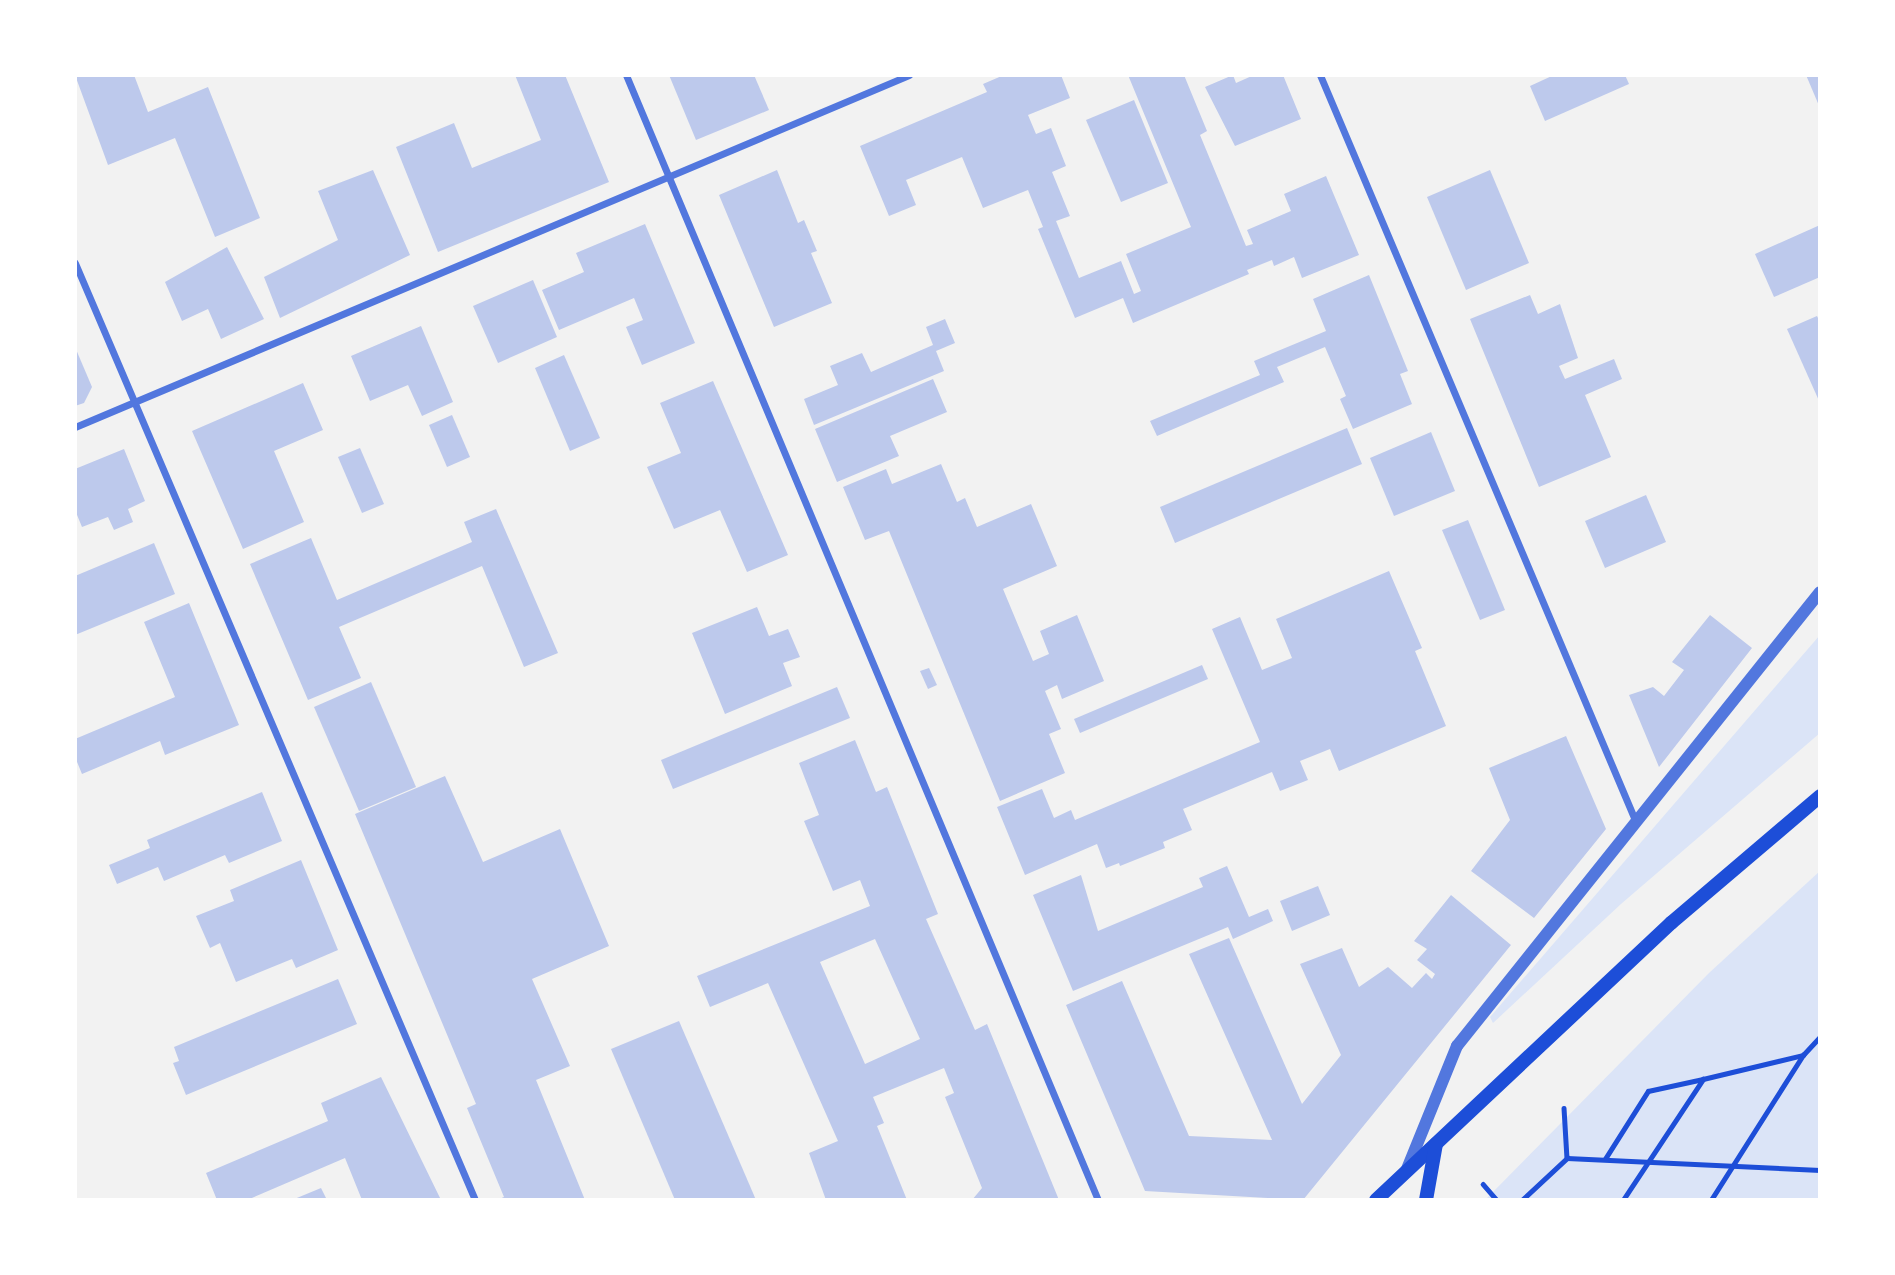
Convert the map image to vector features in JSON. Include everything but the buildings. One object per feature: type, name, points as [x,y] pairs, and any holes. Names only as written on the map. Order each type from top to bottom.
[{"type":"main road","points":[[1366,1200],[1380,1196],[1671,923],[1820,796]]},
{"type":"main road","points":[[1426,1200],[1436,1144]]},
{"type":"street","points":[[626,75],[1098,1200]]},
{"type":"street","points":[[75,427],[668,174],[909,75]]},
{"type":"street","points":[[1320,75],[1635,820]]},
{"type":"street","points":[[75,263],[475,1200]]},
{"type":"street","points":[[1407,1169],[1457,1046],[1635,820],[1820,592]]},
{"type":"path","points":[[1711,1200],[1803,1055],[1820,1037]]},
{"type":"path","points":[[1604,1160],[1648,1091],[1803,1055]]},
{"type":"path","points":[[1623,1200],[1703,1079]]},
{"type":"path","points":[[1564,1108],[1567,1158]]},
{"type":"path","points":[[1522,1200],[1567,1158],[1735,1163],[1820,1170]]},
{"type":"path","points":[[1483,1184],[1497,1200]]},
{"type":"shaded area","points":[[1820,635],[1820,733],[1621,904],[1493,1023],[1490,1017]]},
{"type":"shaded area","points":[[1820,871],[1820,1200],[1485,1200],[1709,973]]}]
